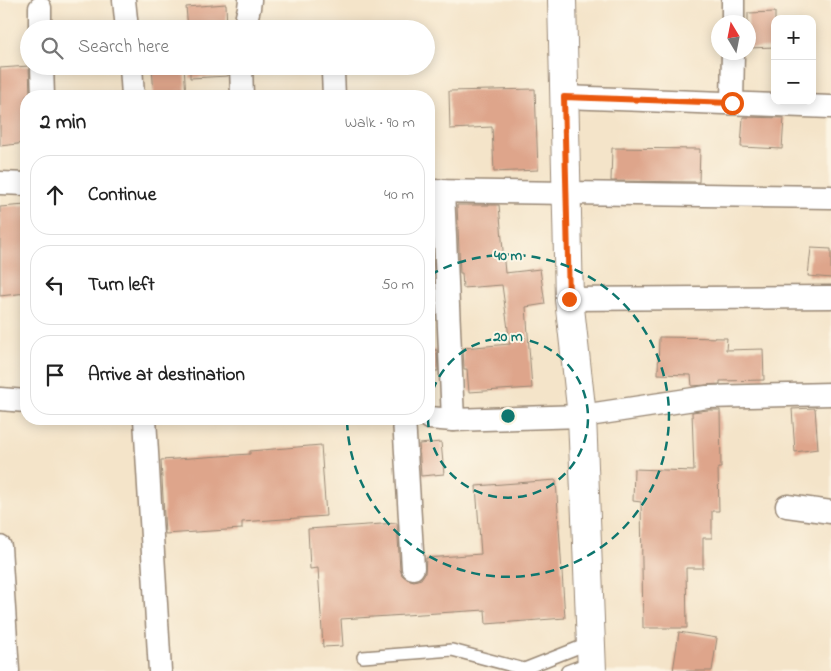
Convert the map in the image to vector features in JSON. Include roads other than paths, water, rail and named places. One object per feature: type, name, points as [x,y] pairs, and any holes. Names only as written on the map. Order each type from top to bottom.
[{"type":"street","points":[[124,0],[126,20]]},
{"type":"street","points":[[247,20],[250,0]]},
{"type":"street","points":[[562,0],[569,299],[582,416],[585,662]]},
{"type":"street","points":[[733,0],[733,15]]},
{"type":"street","points":[[732,103],[733,60]]},
{"type":"street","points":[[42,75],[43,90]]},
{"type":"street","points":[[132,75],[133,90]]},
{"type":"street","points":[[241,75],[242,90]]},
{"type":"street","points":[[334,75],[334,90]]},
{"type":"street","points":[[564,97],[831,107]]},
{"type":"street","points":[[0,183],[20,184]]},
{"type":"street","points":[[454,420],[436,191],[831,197]]},
{"type":"street","points":[[569,299],[831,298]]},
{"type":"street","points":[[435,418],[454,420],[582,416],[707,396],[831,394]]},
{"type":"street","points":[[0,399],[20,401]]},
{"type":"street","points":[[144,425],[160,671]]},
{"type":"street","points":[[404,425],[413,568]]},
{"type":"street","points":[[787,506],[831,512]]},
{"type":"street","points":[[0,547],[8,671]]},
{"type":"lane","points":[[363,657],[452,650],[524,669],[585,662]]}]
